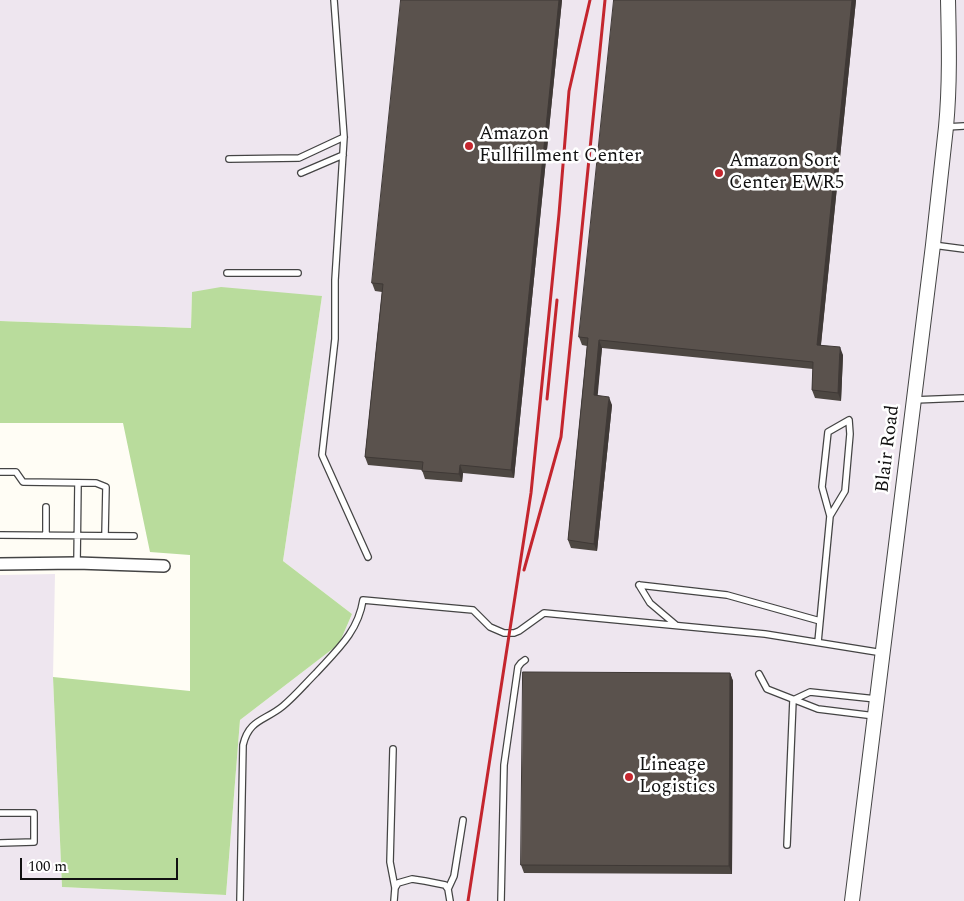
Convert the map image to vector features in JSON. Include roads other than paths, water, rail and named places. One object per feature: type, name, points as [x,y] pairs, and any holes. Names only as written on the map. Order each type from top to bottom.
[{"type":"street","name":"Blair Road","points":[[852,901],[948,110],[948,0]]},
{"type":"street","points":[[0,564],[77,563],[164,566]]},
{"type":"lane","points":[[334,0],[344,137],[335,280],[335,339],[322,455],[368,557]]},
{"type":"lane","points":[[946,127],[964,126]]},
{"type":"lane","points":[[229,159],[299,158],[344,137]]},
{"type":"lane","points":[[301,173],[343,155]]},
{"type":"lane","points":[[933,245],[964,249]]},
{"type":"lane","points":[[227,273],[298,273]]},
{"type":"lane","points":[[914,400],[964,398]]},
{"type":"lane","points":[[818,642],[830,516],[822,488],[828,432],[849,420],[850,434],[844,491],[830,516]]},
{"type":"lane","points":[[0,472],[16,472],[23,482],[96,483],[106,487],[105,536]]},
{"type":"lane","points":[[77,563],[78,483]]},
{"type":"lane","points":[[46,507],[46,535]]},
{"type":"lane","points":[[0,535],[134,536]]},
{"type":"lane","points":[[677,626],[650,604],[639,585],[727,595],[820,621]]},
{"type":"lane","points":[[240,901],[243,745],[246,735],[252,725],[290,700],[347,639],[359,618],[363,600],[473,610],[490,627],[504,633],[519,631],[544,613],[765,634],[883,653]]},
{"type":"lane","points":[[500,901],[505,756],[518,667],[525,660]]},
{"type":"lane","points":[[759,674],[767,689],[818,710],[875,716]]},
{"type":"lane","points":[[793,700],[810,692],[877,700]]},
{"type":"lane","points":[[787,845],[793,700]]},
{"type":"lane","points":[[393,749],[390,862],[395,888],[394,901]]},
{"type":"lane","points":[[0,812],[34,813],[34,842],[0,843]]},
{"type":"lane","points":[[448,889],[454,876],[463,820]]},
{"type":"lane","points":[[395,888],[398,883],[412,879],[440,883],[448,889],[450,901]]},
{"type":"railway","points":[[468,901],[531,493],[559,214],[569,91],[590,0]]},
{"type":"railway","points":[[524,570],[561,437],[605,0]]},
{"type":"railway","points":[[547,399],[557,300]]},
{"type":"place","name":"Amazon Fullfillment Center","points":[[469,146]]},
{"type":"place","name":"Amazon Sort Center EWR5","points":[[719,173]]},
{"type":"place","name":"Lineage Logistics","points":[[629,777]]}]
